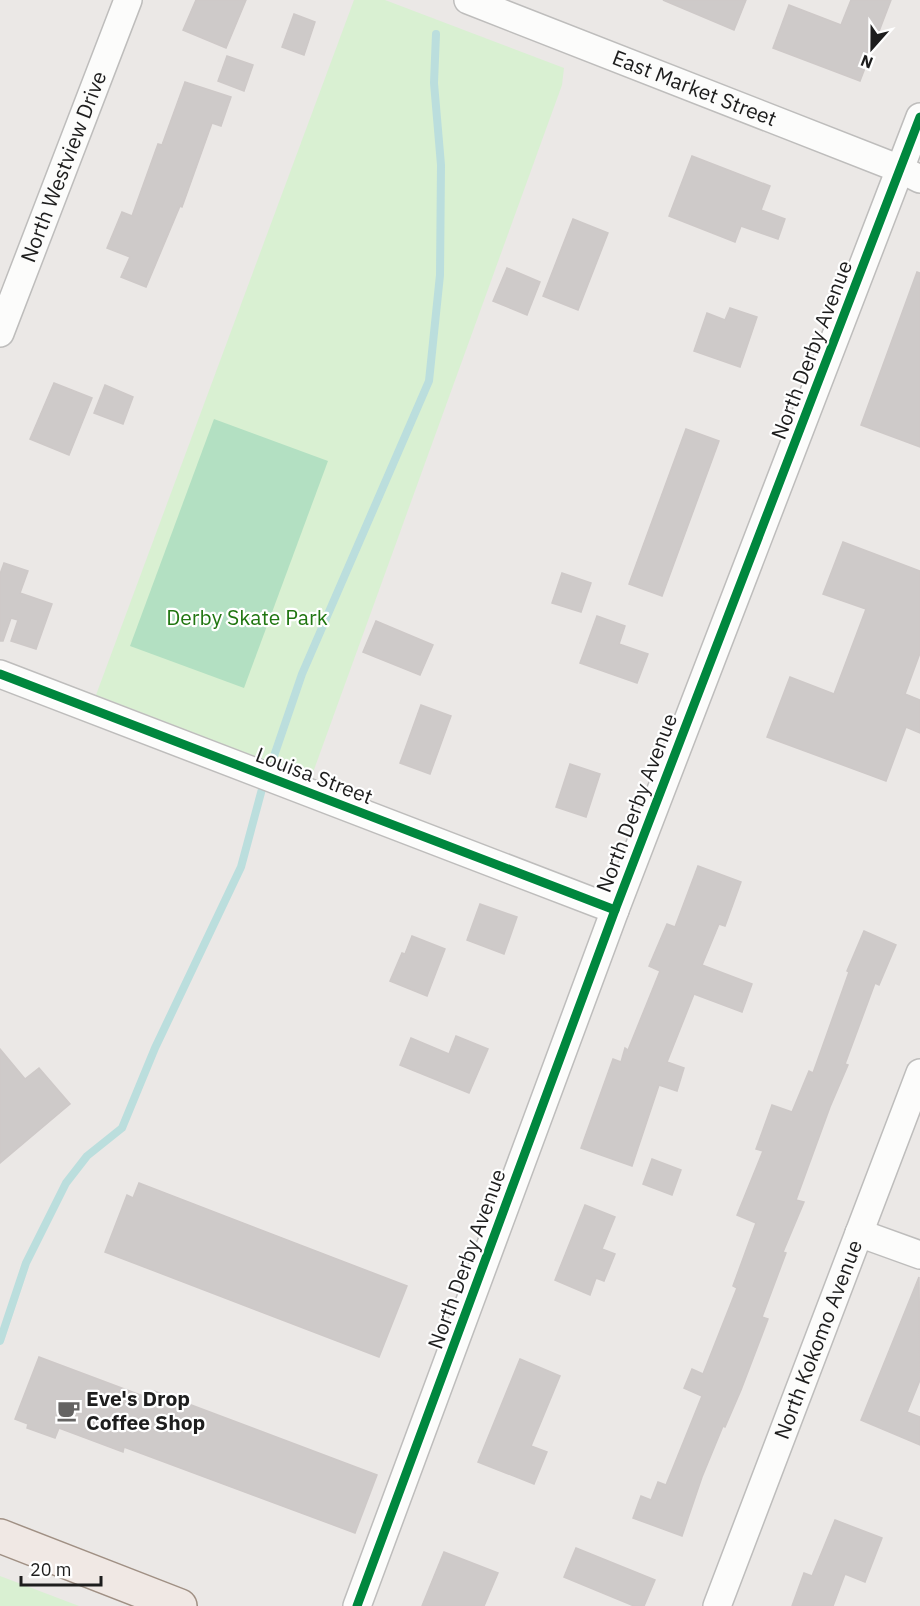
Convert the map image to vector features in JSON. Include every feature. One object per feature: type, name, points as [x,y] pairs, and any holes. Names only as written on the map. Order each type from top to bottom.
[{"type":"main road","points":[[0,1536],[180,1606]]},
{"type":"street","name":"North Westview Drive","points":[[1,326],[128,0]]},
{"type":"street","name":"East Market Street","points":[[468,0],[910,174]]},
{"type":"street","name":"North Derby Avenue","points":[[357,1606],[615,910],[910,174],[920,117]]},
{"type":"street","name":"Louisa Street","points":[[0,674],[615,910]]},
{"type":"street","name":"North Kokomo Avenue","points":[[717,1606],[920,1073]]},
{"type":"street","points":[[859,1233],[920,1255]]},
{"type":"green space","name":"Derby Skate Park","points":[[354,0],[385,0],[564,68],[562,85],[311,778],[96,695]]},
{"type":"green space","points":[[214,419],[328,461],[244,688],[130,646]]},
{"type":"green space","points":[[0,1576],[79,1606],[0,1606]]},
{"type":"building","points":[[196,0],[246,0],[226,48],[183,30]]},
{"type":"building","points":[[663,0],[746,0],[734,30]]},
{"type":"building","points":[[851,0],[891,0],[860,81],[773,48],[789,5],[841,25]]},
{"type":"building","points":[[294,14],[315,22],[304,55],[282,47]]},
{"type":"building","points":[[227,56],[253,65],[244,91],[218,81]]},
{"type":"building","points":[[185,82],[231,97],[221,126],[212,123],[182,207],[180,206],[146,287],[121,277],[130,257],[107,248],[122,212],[132,216],[158,144],[162,145]]},
{"type":"building","points":[[692,156],[770,186],[761,210],[785,219],[778,239],[741,226],[735,242],[669,216]]},
{"type":"building","points":[[573,219],[608,233],[578,310],[543,296]]},
{"type":"building","points":[[507,268],[540,282],[527,315],[493,301]]},
{"type":"building","points":[[917,272],[920,273],[920,447],[861,425]]},
{"type":"building","points":[[730,308],[757,317],[740,367],[694,351],[707,313],[725,320]]},
{"type":"building","points":[[54,383],[92,398],[69,455],[30,439]]},
{"type":"building","points":[[105,385],[133,397],[123,424],[94,413]]},
{"type":"building","points":[[686,429],[719,441],[662,596],[629,584]]},
{"type":"building","points":[[843,542],[920,571],[920,653],[905,694],[920,700],[920,733],[906,727],[886,781],[767,737],[790,677],[834,694],[866,609],[823,594]]},
{"type":"building","points":[[4,563],[28,571],[20,593],[52,604],[36,649],[11,641],[18,620],[11,618],[3,641],[0,641],[0,574]]},
{"type":"building","points":[[562,573],[591,583],[581,612],[552,603]]},
{"type":"building","points":[[597,616],[625,626],[619,644],[648,654],[637,683],[580,663]]},
{"type":"building","points":[[376,621],[433,645],[420,675],[363,652]]},
{"type":"building","points":[[421,705],[451,716],[430,774],[400,763]]},
{"type":"building","points":[[570,764],[600,774],[586,817],[556,807]]},
{"type":"building","points":[[698,866],[741,882],[725,926],[719,924],[702,965],[752,984],[742,1012],[694,994],[667,1062],[684,1068],[677,1091],[659,1085],[632,1166],[581,1148],[613,1059],[621,1062],[625,1048],[628,1050],[660,971],[649,966],[667,924],[675,927]]},
{"type":"building","points":[[480,904],[517,917],[504,954],[467,940]]},
{"type":"building","points":[[864,931],[896,945],[879,985],[875,983],[845,1064],[848,1065],[796,1200],[804,1202],[783,1252],[786,1253],[762,1317],[768,1319],[741,1390],[702,1477],[682,1536],[633,1518],[641,1496],[651,1500],[658,1482],[666,1485],[702,1396],[684,1388],[692,1369],[703,1374],[737,1288],[733,1286],[756,1223],[737,1215],[763,1151],[756,1149],[772,1105],[792,1112],[809,1071],[813,1073],[849,972],[847,971]]},
{"type":"building","points":[[412,936],[445,949],[427,996],[390,981]]},
{"type":"building","points":[[456,1036],[488,1049],[469,1093],[400,1065],[411,1038],[449,1054]]},
{"type":"building","points":[[0,1049],[25,1079],[39,1068],[70,1104],[0,1163]]},
{"type":"building","points":[[652,1159],[681,1170],[672,1195],[643,1184]]},
{"type":"building","points":[[139,1183],[407,1286],[379,1357],[105,1252],[127,1195],[133,1198]]},
{"type":"building","points":[[585,1205],[615,1217],[602,1249],[615,1254],[604,1281],[596,1278],[590,1295],[555,1280]]},
{"type":"building","points":[[919,1277],[920,1380],[907,1412],[920,1417],[920,1445],[861,1420]]},
{"type":"building","points":[[39,1357],[151,1399],[154,1391],[377,1475],[355,1533],[124,1447],[123,1452],[59,1428],[55,1438],[27,1428],[28,1424],[15,1419]]},
{"type":"building","points":[[520,1359],[560,1376],[531,1446],[547,1452],[534,1484],[478,1462]]},
{"type":"building","points":[[835,1520],[882,1538],[865,1582],[845,1574],[833,1606],[792,1606],[804,1573],[812,1576]]},
{"type":"building","points":[[576,1548],[655,1580],[644,1606],[634,1606],[564,1577]]},
{"type":"building","points":[[444,1552],[498,1573],[484,1606],[422,1606]]},
{"type":"waterway","points":[[274,756],[302,674],[429,381],[440,275],[441,165],[434,83],[436,34]]},
{"type":"waterway","points":[[0,1341],[26,1263],[66,1183],[87,1156],[122,1128],[155,1048],[241,867],[262,789]]},
{"type":"cycle path","points":[[357,1606],[615,910],[920,117]]},
{"type":"cycle path","points":[[0,674],[615,910]]},
{"type":"place","name":"Eve's Drop Coffee Shop","points":[[68,1411]]}]
